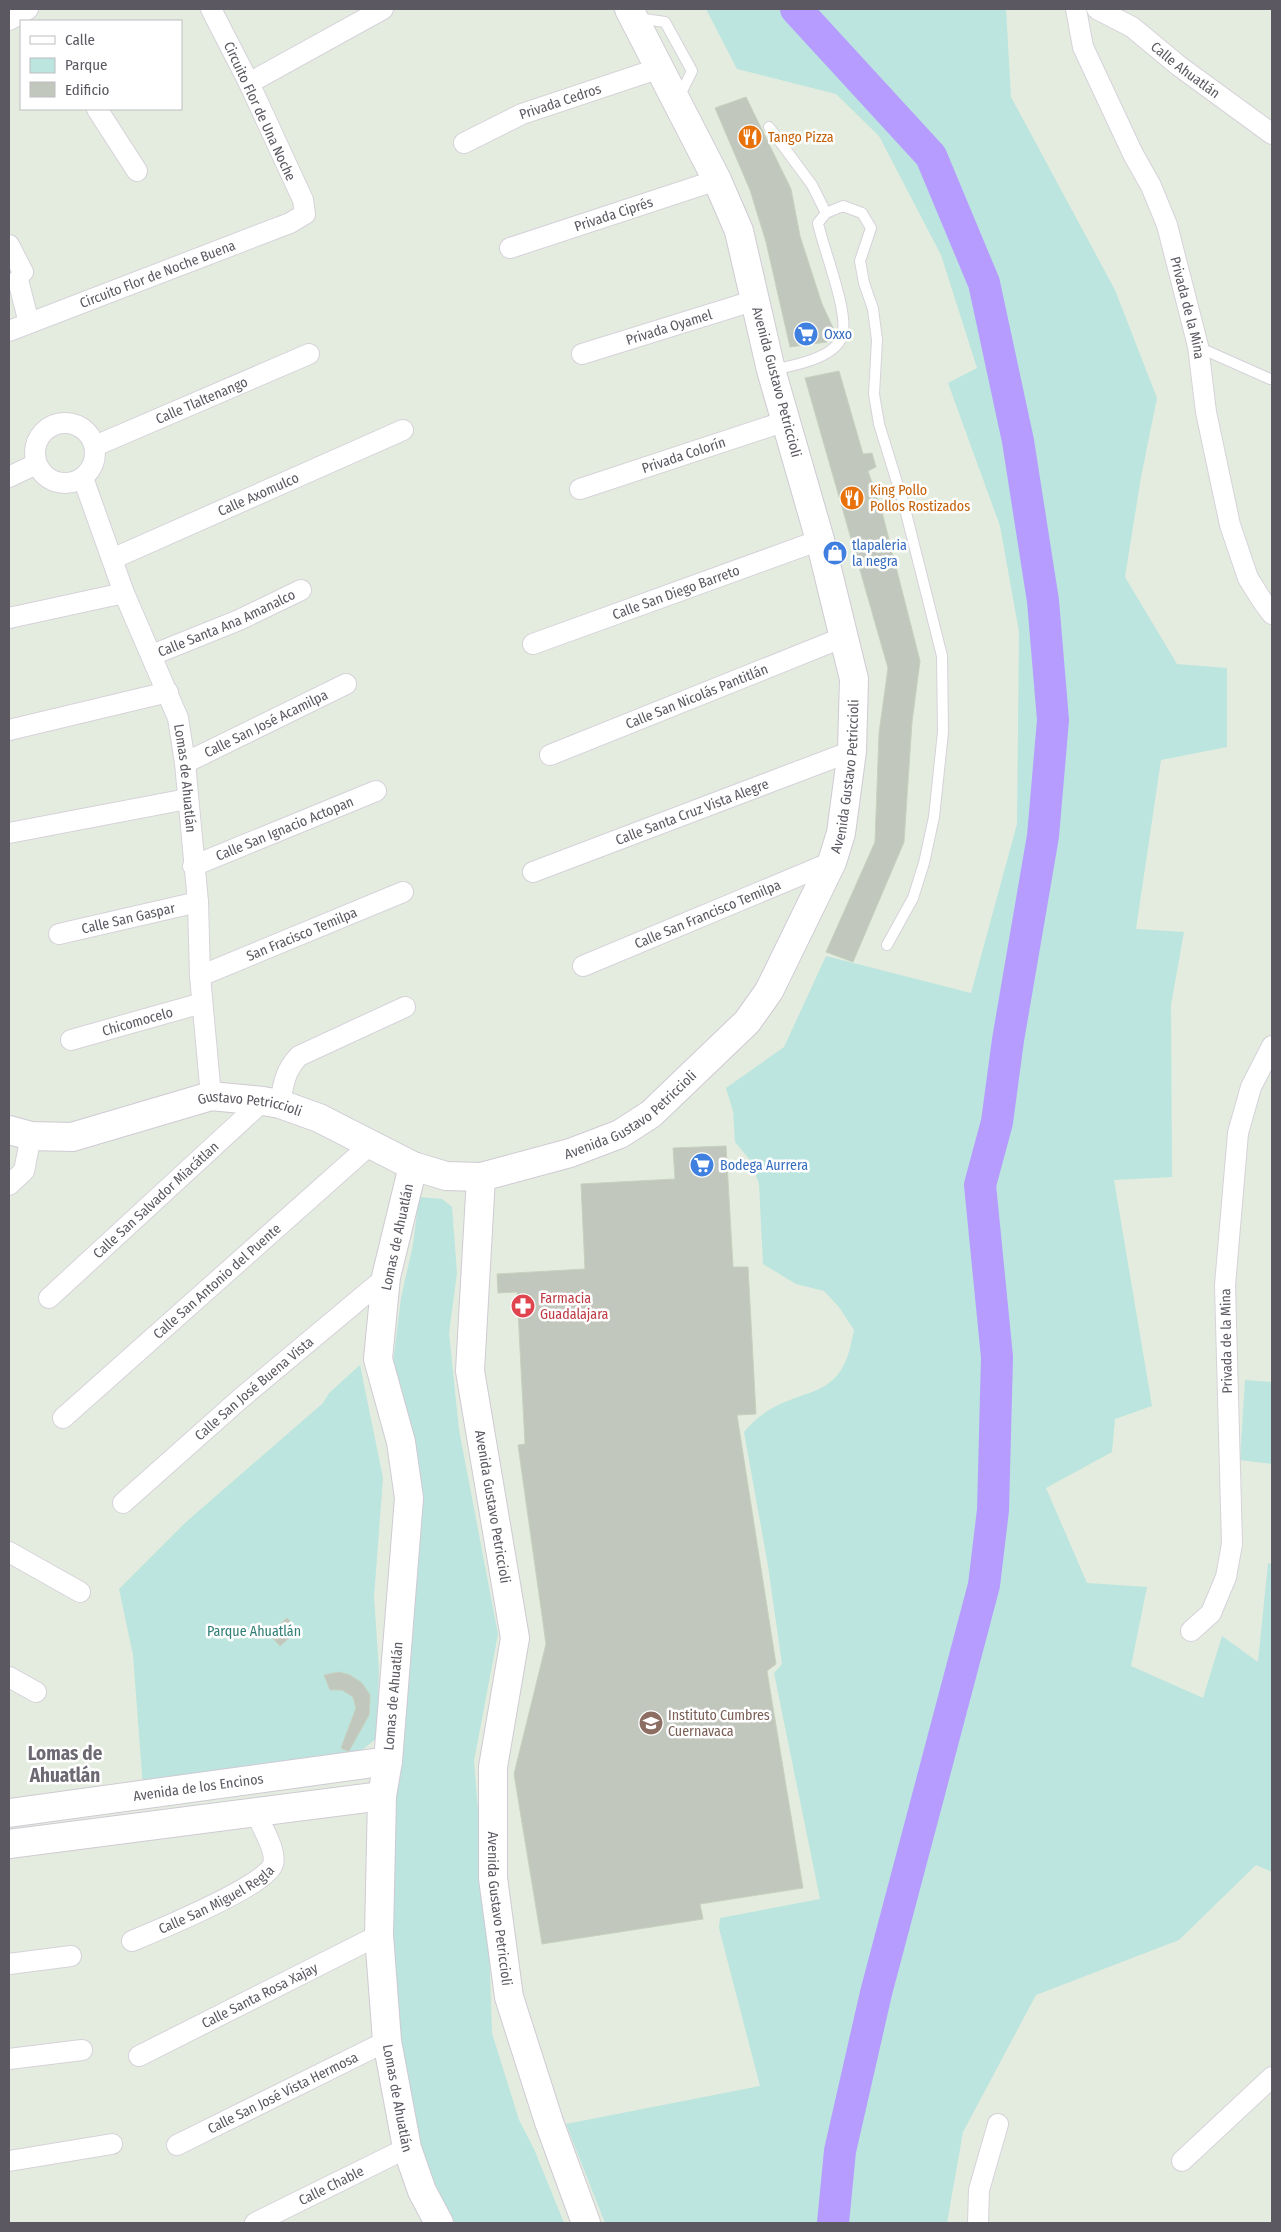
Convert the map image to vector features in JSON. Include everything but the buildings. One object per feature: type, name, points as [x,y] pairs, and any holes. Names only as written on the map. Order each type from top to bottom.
[{"type":"street","points":[[9,20],[28,9]]},
{"type":"street","points":[[33,9],[40,20]]},
{"type":"street","name":"Circuito Flor de Una Noche","points":[[211,9],[249,82],[302,200],[305,214]]},
{"type":"street","points":[[249,82],[383,9]]},
{"type":"street","name":"Privada de la Mina","points":[[1076,9],[1083,47],[1133,154],[1151,186],[1167,225],[1198,346],[1206,412],[1230,525],[1248,578],[1262,602],[1272,614]]},
{"type":"street","name":"Calle Ahuatlán","points":[[1097,9],[1132,27],[1179,66],[1272,134]]},
{"type":"street","points":[[1123,9],[1132,27]]},
{"type":"street","name":"Avenida Gustavo Petriccioli","points":[[586,2223],[549,2122],[509,1997],[493,1878],[493,1767],[514,1638],[470,1371],[482,1177],[570,1153],[620,1134],[651,1114],[747,1022],[769,991],[832,862],[841,833],[852,751],[854,679],[820,540],[771,370],[739,231],[717,180],[678,100],[632,13]]},
{"type":"street","name":"Privada Cedros","points":[[464,143],[522,114],[660,68]]},
{"type":"street","points":[[98,110],[137,171]]},
{"type":"street","name":"Privada Ciprés","points":[[510,248],[717,180]]},
{"type":"street","name":"Circuito Flor de Noche Buena","points":[[9,331],[290,223],[305,214]]},
{"type":"street","points":[[18,267],[34,321]]},
{"type":"street","name":"Privada Oyamel","points":[[582,354],[756,300]]},
{"type":"street","name":"Calle Tlaltenango","points":[[95,446],[309,354]]},
{"type":"street","name":"Privada Colorín","points":[[580,489],[786,421]]},
{"type":"street","points":[[56,423],[73,423],[87,432],[95,446],[94,464],[83,478],[65,484],[48,478],[36,464],[34,447],[42,432],[56,423]]},
{"type":"street","name":"Calle Axomulco","points":[[112,559],[403,430]]},
{"type":"street","points":[[9,477],[36,464]]},
{"type":"street","name":"Lomas de Ahuatlán","points":[[83,478],[124,593],[178,718],[185,763],[193,866],[198,902],[200,976],[211,1096]]},
{"type":"street","name":"Calle San Diego Barreto","points":[[533,644],[820,540]]},
{"type":"street","name":"Calle Santa Ana Amanalco","points":[[152,655],[239,620],[301,590]]},
{"type":"street","points":[[9,618],[124,593]]},
{"type":"street","name":"Calle San Nicolás Pantitlán","points":[[550,755],[844,637]]},
{"type":"street","name":"Calle San José Acamilpa","points":[[185,763],[346,684]]},
{"type":"street","points":[[9,730],[168,692]]},
{"type":"street","name":"Calle Santa Cruz Vista Alegre","points":[[533,872],[852,751]]},
{"type":"street","name":"Calle San Ignacio Actopan","points":[[193,866],[376,791]]},
{"type":"street","points":[[9,833],[187,799]]},
{"type":"street","name":"Calle San Francisco Temilpa","points":[[583,966],[832,862]]},
{"type":"street","name":"San Fracisco Temilpa","points":[[200,976],[403,892]]},
{"type":"street","name":"Calle San Gaspar","points":[[59,934],[198,902]]},
{"type":"street","name":"Chicomocelo","points":[[71,1040],[202,1003]]},
{"type":"street","points":[[271,1102],[290,1065],[299,1056],[405,1006]]},
{"type":"street","name":"Privada de la Mina","points":[[1191,1631],[1211,1612],[1226,1576],[1232,1544],[1226,1313],[1228,1256],[1238,1133],[1251,1087],[1272,1046]]},
{"type":"street","name":"Gustavo Petriccioli","points":[[20,1133],[72,1137],[211,1096],[271,1102],[318,1118],[413,1166],[446,1176],[482,1177]]},
{"type":"street","name":"Calle San Salvador Miacátlan","points":[[49,1298],[271,1102]]},
{"type":"street","points":[[9,1185],[24,1171],[20,1133]]},
{"type":"street","name":"Calle San Antonio del Puente","points":[[63,1418],[371,1144]]},
{"type":"street","name":"Lomas de Ahuatlán","points":[[413,1166],[386,1277],[378,1359],[401,1442],[410,1498],[388,1761],[382,1796],[379,1935],[387,2041],[407,2148],[422,2191],[439,2223]]},
{"type":"street","name":"Calle San José Buena Vista","points":[[123,1503],[240,1399],[386,1277]]},
{"type":"street","points":[[9,1552],[80,1592]]},
{"type":"street","points":[[9,1677],[36,1692]]},
{"type":"street","name":"Avenida de los Encinos","points":[[9,1813],[388,1761]]},
{"type":"street","points":[[9,1844],[256,1814],[382,1796]]},
{"type":"street","name":"Calle San Miguel Regla","points":[[132,1941],[232,1895],[265,1875],[273,1866],[274,1856],[256,1814]]},
{"type":"street","name":"Calle Santa Rosa Xajay","points":[[139,2056],[379,1935]]},
{"type":"street","points":[[9,1964],[71,1956]]},
{"type":"street","name":"Calle San José Vista Hermosa","points":[[177,2145],[387,2041]]},
{"type":"street","points":[[9,2059],[82,2050]]},
{"type":"street","points":[[1182,2161],[1272,2078]]},
{"type":"street","points":[[978,2223],[979,2190],[998,2124]]},
{"type":"street","points":[[9,2162],[112,2144]]},
{"type":"street","name":"Calle Chable","points":[[255,2223],[407,2148]]},
{"type":"lane","points":[[632,13],[665,22],[692,71],[678,100]]},
{"type":"lane","points":[[769,127],[812,185],[826,213]]},
{"type":"lane","points":[[771,370],[810,362],[832,349],[841,339],[844,319],[837,289],[822,244],[818,223],[826,213],[844,206],[862,213],[871,228],[860,261],[864,283],[873,309],[876,340],[874,394],[878,424],[904,504],[942,656],[943,732],[934,817],[924,862],[913,898],[887,945]]},
{"type":"lane","points":[[1198,346],[1270,379]]},
{"type":"green space","points":[[706,9],[1006,9],[1011,97],[1115,290],[1157,398],[1141,477],[1125,577],[1177,664],[1227,668],[1227,747],[1161,760],[1136,929],[1184,932],[1171,1005],[1172,1177],[1114,1180],[1152,1406],[1115,1419],[1112,1452],[1046,1488],[1087,1583],[1147,1587],[1131,1666],[1203,1698],[1222,1636],[1258,1662],[1268,1563],[1272,1564],[1272,1872],[1256,1865],[1179,1940],[1036,1995],[963,2132],[947,2223],[605,2223],[566,2124],[760,2086],[719,1928],[720,1918],[820,1899],[774,1673],[782,1664],[768,1566],[744,1432],[757,1418],[774,1407],[830,1383],[846,1361],[854,1330],[839,1307],[824,1291],[796,1284],[763,1264],[759,1184],[751,1161],[735,1142],[733,1111],[726,1088],[784,1047],[826,956],[971,993],[1017,824],[1019,632],[1000,526],[948,383],[977,368],[941,255],[879,136],[836,94],[737,69]]},
{"type":"green space","points":[[419,1197],[442,1199],[452,1207],[457,1273],[449,1333],[459,1430],[498,1634],[474,1761],[489,1945],[492,2033],[519,2120],[534,2149],[564,2223],[442,2223],[404,2094],[384,1824],[407,1702],[410,1637],[393,1364],[401,1298],[413,1245]]},
{"type":"green space","name":"Parque Ahuatlán","points":[[360,1365],[383,1478],[374,1597],[379,1670],[377,1738],[357,1754],[143,1787],[133,1655],[119,1589],[186,1522],[323,1403],[329,1393]]},
{"type":"green space","points":[[1245,1380],[1272,1382],[1272,1464],[1240,1460]]},
{"type":"waterway","points":[[796,9],[931,156],[984,283],[1018,441],[1043,601],[1053,720],[1043,836],[1008,1040],[997,1122],[980,1185],[997,1357],[993,1510],[984,1585],[876,1993],[840,2151],[833,2223]]},
{"type":"place","name":"Tango Pizza","points":[[750,137]]},
{"type":"place","name":"Oxxo","points":[[806,334]]},
{"type":"place","name":"King Pollo Pollos Rostizados","points":[[852,498]]},
{"type":"place","name":"tlapaleria la negra","points":[[835,553]]},
{"type":"place","name":"Bodega Aurrera","points":[[702,1165]]},
{"type":"place","name":"Farmacia Guadalajara","points":[[523,1306]]},
{"type":"place","name":"Instituto Cumbres Cuernavaca","points":[[651,1723]]},
{"type":"district","name":"Lomas de Ahuatlán","points":[[65,1764]]}]
